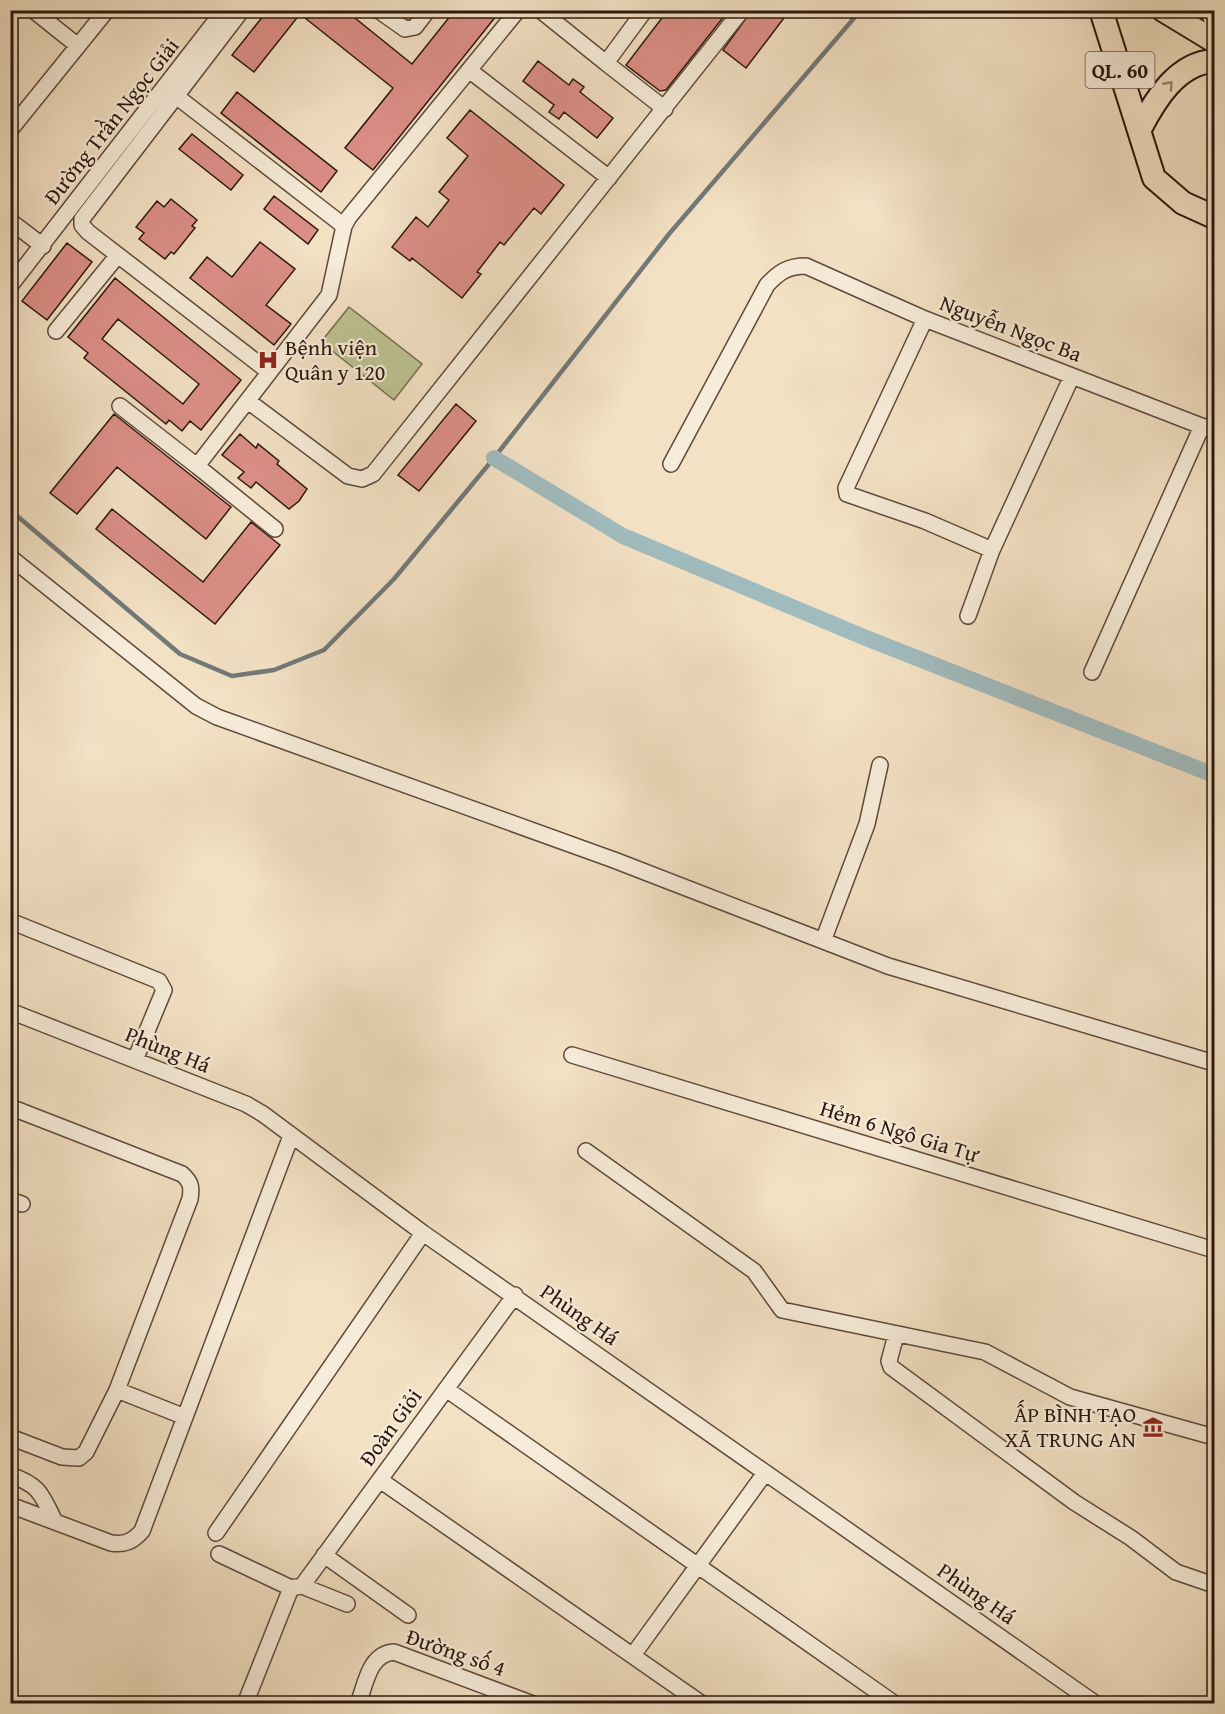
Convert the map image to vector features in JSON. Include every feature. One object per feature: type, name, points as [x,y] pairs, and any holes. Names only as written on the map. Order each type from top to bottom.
[{"type":"highway","name":"QL. 60","points":[[1101,10],[1154,178],[1183,203],[1215,217]]},
{"type":"highway","points":[[1163,10],[1215,40]]},
{"type":"highway","points":[[1212,10],[1215,16]]},
{"type":"highway","points":[[1140,129],[1150,110],[1177,77],[1194,66],[1215,61]]},
{"type":"street","points":[[33,10],[78,46]]},
{"type":"street","points":[[10,130],[107,10]]},
{"type":"street","name":"Đường Trần Ngọc Giải","points":[[10,286],[224,10]]},
{"type":"street","points":[[242,10],[82,219],[82,225],[117,255],[268,372]]},
{"type":"street","points":[[378,10],[405,29],[415,27],[428,10]]},
{"type":"street","points":[[197,466],[268,372],[330,296],[344,226],[518,10]]},
{"type":"street","points":[[540,10],[664,109]]},
{"type":"street","points":[[606,63],[645,10]]},
{"type":"street","points":[[248,401],[348,476],[362,478],[373,474],[742,10]]},
{"type":"street","points":[[469,70],[609,178]]},
{"type":"street","points":[[176,96],[344,226]]},
{"type":"street","points":[[10,220],[43,246]]},
{"type":"street","points":[[56,331],[117,255]]},
{"type":"street","name":"Nguyễn Ngọc Ba","points":[[671,464],[767,285],[779,273],[792,266],[806,266],[925,319],[1208,429]]},
{"type":"street","points":[[925,319],[846,488],[847,494],[925,521],[992,550]]},
{"type":"street","points":[[968,616],[992,550],[1072,376]]},
{"type":"street","points":[[120,406],[275,529]]},
{"type":"street","points":[[1092,672],[1208,429]]},
{"type":"street","points":[[10,557],[206,712],[825,934],[923,978],[1215,1063]]},
{"type":"street","points":[[825,934],[871,812],[880,765]]},
{"type":"street","points":[[825,934],[825,913],[851,846]]},
{"type":"street","points":[[10,921],[159,981],[164,990],[135,1060]]},
{"type":"street","name":"Phùng Há","points":[[10,1011],[246,1104],[423,1233],[515,1295],[1096,1704]]},
{"type":"street","name":"Hẻm 6 Ngô Gia Tự","points":[[572,1055],[1215,1250]]},
{"type":"street","points":[[10,1107],[182,1174],[192,1188],[117,1390],[86,1452],[79,1458],[62,1457],[10,1437]]},
{"type":"street","points":[[10,1505],[111,1543],[122,1545],[134,1540],[142,1531],[291,1136]]},
{"type":"street","points":[[586,1151],[754,1271],[782,1310],[986,1352],[1070,1397],[1215,1437]]},
{"type":"street","points":[[216,1533],[423,1233]]},
{"type":"street","name":"Đoàn Giỏi","points":[[245,1704],[296,1587],[324,1555],[515,1295]]},
{"type":"street","points":[[896,1335],[889,1361],[891,1367],[1074,1502],[1131,1538],[1176,1572],[1215,1585]]},
{"type":"street","points":[[446,1389],[895,1704]]},
{"type":"street","points":[[117,1390],[185,1417]]},
{"type":"street","points":[[633,1655],[765,1473]]},
{"type":"street","points":[[10,1474],[33,1484],[40,1492],[55,1522]]},
{"type":"street","points":[[380,1480],[702,1704]]},
{"type":"street","points":[[219,1554],[296,1587],[348,1604]]},
{"type":"street","points":[[324,1555],[408,1615]]},
{"type":"street","name":"Đường số 4","points":[[358,1704],[374,1661],[382,1653],[394,1652],[533,1704]]},
{"type":"green space","points":[[349,307],[422,364],[394,400],[321,342]]},
{"type":"building","points":[[268,10],[345,10],[412,64],[455,10],[501,10],[373,170],[345,148],[393,88],[300,14],[254,72],[232,55]]},
{"type":"building","points":[[668,10],[729,10],[666,90],[660,91],[626,65]]},
{"type":"building","points":[[752,10],[790,10],[746,68],[723,50]]},
{"type":"building","points":[[538,61],[569,85],[573,79],[584,87],[580,92],[613,118],[597,138],[564,112],[559,119],[549,112],[554,105],[523,81]]},
{"type":"building","points":[[237,92],[337,171],[321,192],[221,113]]},
{"type":"building","points":[[470,110],[564,185],[541,214],[534,208],[504,245],[500,242],[477,272],[481,274],[462,298],[412,258],[410,261],[392,247],[416,217],[428,227],[449,200],[439,192],[468,156],[447,138]]},
{"type":"building","points":[[192,134],[243,175],[231,190],[179,149]]},
{"type":"building","points":[[274,196],[318,230],[308,244],[264,209]]},
{"type":"building","points":[[171,199],[197,220],[192,226],[195,228],[174,254],[171,252],[165,259],[139,239],[144,233],[136,227],[157,201],[164,207]]},
{"type":"building","points":[[260,242],[295,269],[266,305],[291,324],[274,345],[190,278],[207,257],[232,277]]},
{"type":"building","points":[[67,243],[92,262],[47,320],[22,301]]},
{"type":"building","points":[[115,278],[241,380],[201,430],[190,421],[182,431],[169,420],[166,424],[84,358],[88,353],[68,337]],"holes":[[[118,319],[199,384],[183,404],[102,339]]]},
{"type":"building","points":[[456,404],[476,421],[419,491],[398,475]]},
{"type":"building","points":[[114,414],[231,507],[206,539],[117,467],[77,514],[50,493]]},
{"type":"building","points":[[240,434],[256,448],[258,444],[279,461],[277,464],[307,489],[299,501],[289,509],[256,482],[251,488],[238,478],[244,472],[222,455]]},
{"type":"building","points":[[112,509],[203,582],[251,522],[280,545],[215,624],[96,529]]},
{"type":"waterway","points":[[10,510],[180,654],[232,676],[274,670],[324,650],[394,579],[494,458],[669,234],[861,10]]},
{"type":"waterway","points":[[494,458],[623,536],[866,638],[1214,775]]},
{"type":"place","name":"Bệnh viện Quân y 120","points":[[268,360]]},
{"type":"place","name":"ẤP BÌNH TẠO XÃ TRUNG AN","points":[[1153,1427]]}]
